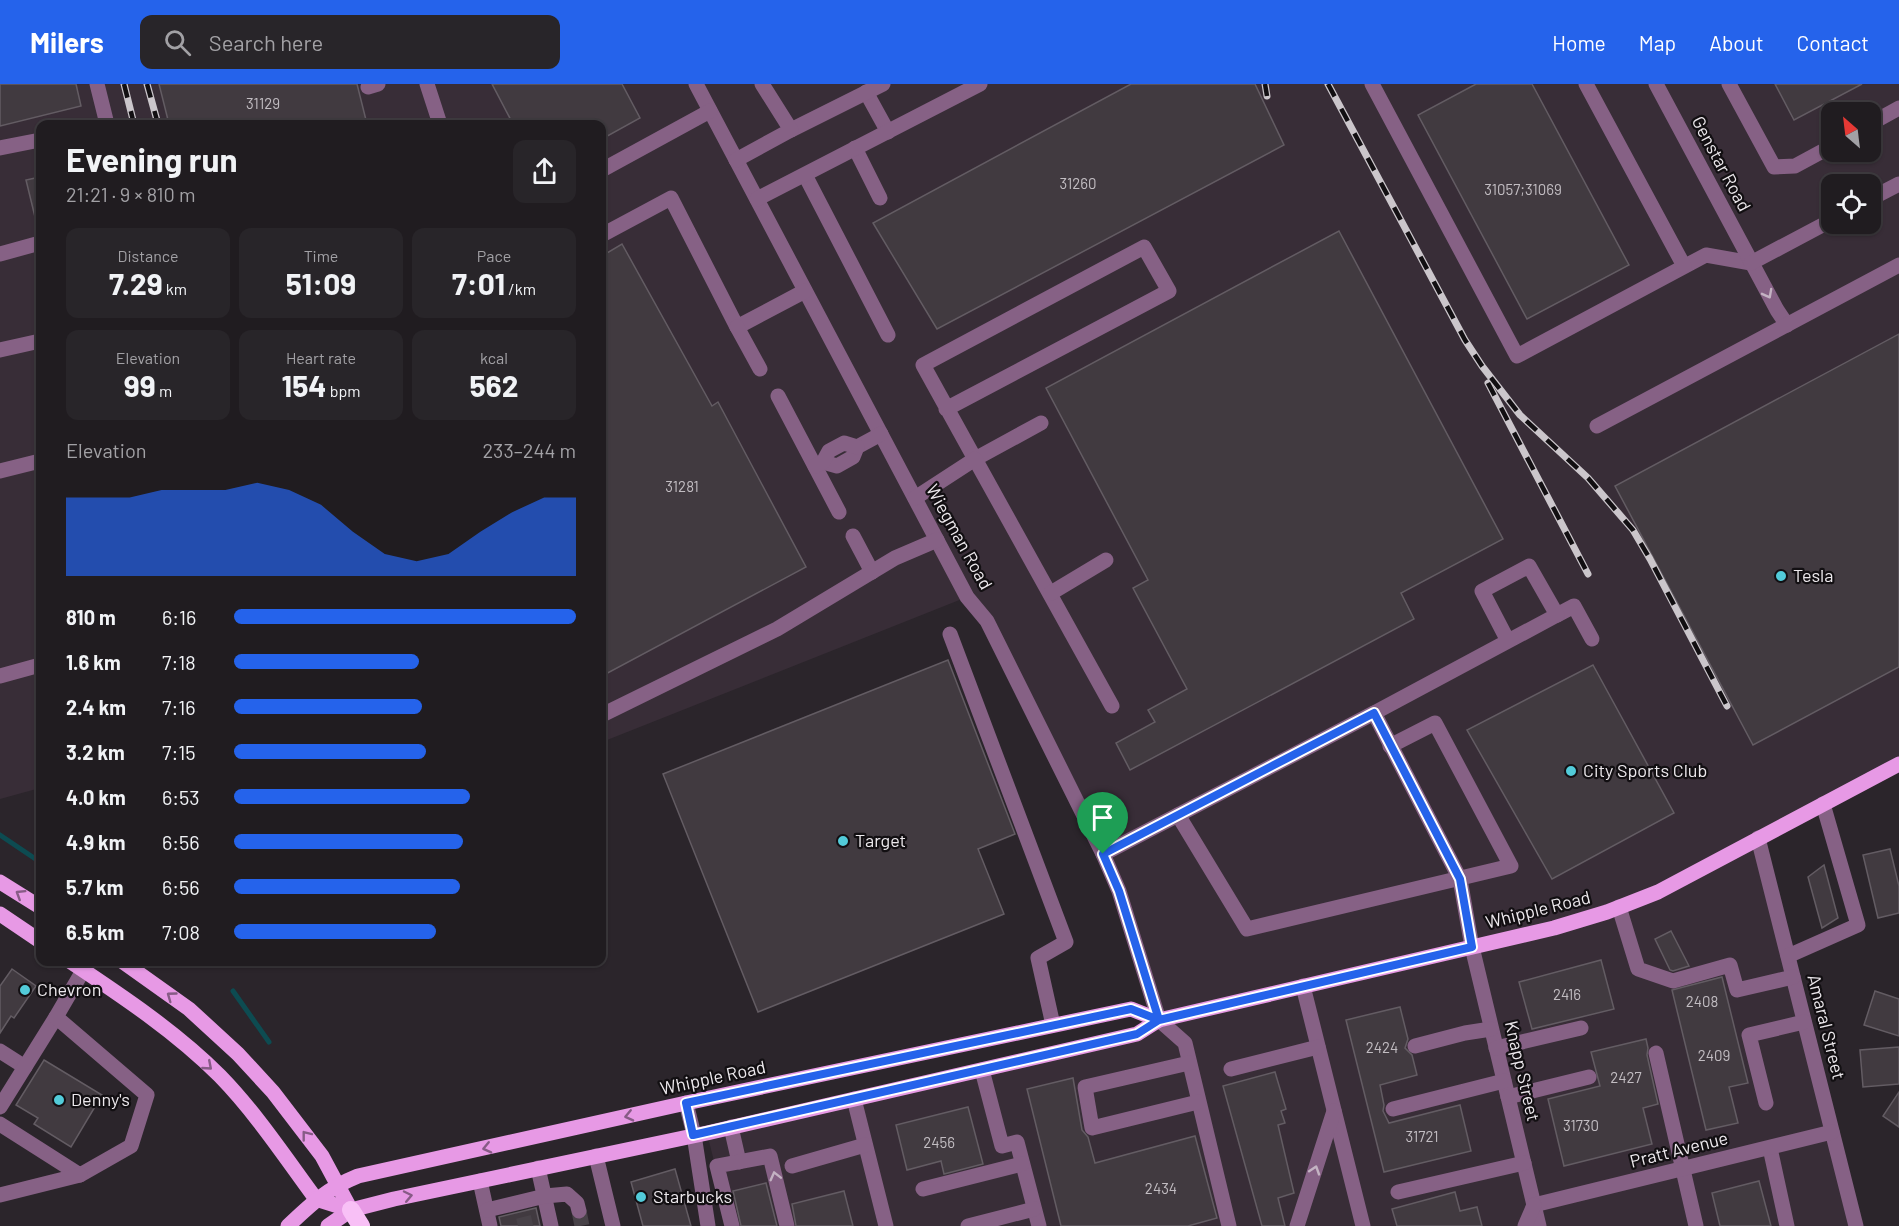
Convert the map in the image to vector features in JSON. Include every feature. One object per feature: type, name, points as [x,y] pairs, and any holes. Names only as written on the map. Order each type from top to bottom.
[{"type":"highway","points":[[351,1210],[361,1226]]},
{"type":"main road","name":"Whipple Road","points":[[328,1226],[351,1210],[731,1127],[1137,1034],[1159,1020],[1554,928],[1658,892],[1899,764]]},
{"type":"main road","points":[[0,882],[36,904]]},
{"type":"main road","points":[[3,921],[36,939]]},
{"type":"main road","points":[[84,966],[163,1028],[219,1076],[254,1115],[316,1199],[351,1210]]},
{"type":"main road","points":[[129,966],[189,1009],[238,1054],[273,1092],[315,1147],[351,1210]]},
{"type":"main road","name":"Whipple Road","points":[[288,1226],[316,1199],[338,1184],[379,1171],[686,1103],[1131,1009],[1159,1020]]},
{"type":"street","points":[[97,84],[106,120]]},
{"type":"street","points":[[428,84],[439,120]]},
{"type":"street","name":"Wiegman Road","points":[[696,84],[967,597],[987,621],[1103,854],[1119,891],[1159,1020]]},
{"type":"street","points":[[736,160],[883,84]]},
{"type":"street","points":[[757,199],[980,84]]},
{"type":"street","points":[[1372,84],[1517,356],[1706,255],[1751,263],[1821,226]]},
{"type":"street","points":[[1586,84],[1684,266]]},
{"type":"street","name":"Genstar Road","points":[[1656,84],[1786,325]]},
{"type":"street","points":[[1729,84],[1774,167],[1795,166],[1821,152]]},
{"type":"street","points":[[766,85],[791,130]]},
{"type":"street","points":[[866,93],[888,132]]},
{"type":"street","points":[[1881,118],[1899,108]]},
{"type":"street","points":[[606,168],[710,111]]},
{"type":"street","points":[[0,148],[36,141]]},
{"type":"street","points":[[855,148],[880,198]]},
{"type":"street","points":[[805,175],[888,335]]},
{"type":"street","points":[[1881,193],[1899,184]]},
{"type":"street","points":[[606,233],[671,198],[760,369]]},
{"type":"street","points":[[0,254],[36,244]]},
{"type":"street","points":[[946,409],[1169,291],[1144,247],[923,365],[946,409],[1051,593],[1112,706]]},
{"type":"street","points":[[1597,426],[1899,265]]},
{"type":"street","points":[[737,327],[805,291]]},
{"type":"street","points":[[0,350],[36,342]]},
{"type":"street","points":[[778,396],[818,464],[839,512]]},
{"type":"street","points":[[915,498],[975,459],[1041,423]]},
{"type":"street","points":[[818,464],[829,451],[844,443],[857,447],[881,434]]},
{"type":"street","points":[[0,471],[36,462]]},
{"type":"street","points":[[853,536],[872,572]]},
{"type":"street","points":[[606,713],[777,629],[896,558],[937,540]]},
{"type":"street","points":[[1051,593],[1106,560]]},
{"type":"street","points":[[1508,641],[1482,591],[1529,566],[1557,615]]},
{"type":"street","points":[[1103,854],[1574,606],[1592,639]]},
{"type":"street","points":[[950,634],[1066,942],[1038,958],[1053,1025]]},
{"type":"street","points":[[0,676],[36,666]]},
{"type":"street","name":"Knapp Street","points":[[1374,713],[1460,879],[1472,947],[1539,1226]]},
{"type":"street","points":[[1178,815],[1247,929],[1511,866],[1435,723],[1390,746]]},
{"type":"street","points":[[1788,956],[1858,925],[1823,804]]},
{"type":"street","name":"Amaral Street","points":[[1758,838],[1856,1226]]},
{"type":"street","points":[[1619,907],[1638,969],[1673,981],[1730,965],[1737,990],[1793,977]]},
{"type":"street","points":[[0,1107],[56,1017],[80,966]]},
{"type":"street","points":[[1303,986],[1363,1226]]},
{"type":"street","points":[[0,1195],[80,1175],[131,1146],[147,1095],[56,1017]]},
{"type":"street","points":[[1159,1020],[1185,1043],[1227,1226]]},
{"type":"street","points":[[1767,1103],[1749,1035],[1804,1022]]},
{"type":"street","points":[[1496,1048],[1581,1028]]},
{"type":"street","points":[[1415,1046],[1491,1029]]},
{"type":"street","points":[[1231,1070],[1318,1047]]},
{"type":"street","points":[[0,1051],[25,1067]]},
{"type":"street","points":[[1656,1053],[1696,1226]]},
{"type":"street","points":[[1189,1063],[1084,1087],[1092,1128],[1198,1102]]},
{"type":"street","points":[[982,1070],[1002,1146],[1017,1142],[1039,1226]]},
{"type":"street","points":[[1508,1097],[1589,1077]]},
{"type":"street","points":[[1393,1109],[1504,1080]]},
{"type":"street","points":[[854,1099],[886,1226]]},
{"type":"street","points":[[686,1103],[708,1226]]},
{"type":"street","points":[[1297,1226],[1334,1111]]},
{"type":"street","points":[[0,1124],[80,1175]]},
{"type":"street","points":[[731,1127],[739,1162]]},
{"type":"street","name":"Pratt Avenue","points":[[1534,1205],[1832,1132]]},
{"type":"street","points":[[792,1166],[865,1145]]},
{"type":"street","points":[[1770,1148],[1787,1226]]},
{"type":"street","points":[[596,1156],[613,1226]]},
{"type":"street","points":[[732,1226],[717,1166],[770,1156],[787,1226]]},
{"type":"street","points":[[1398,1192],[1524,1163]]},
{"type":"street","points":[[923,1189],[1022,1164]]},
{"type":"street","points":[[538,1168],[545,1196],[546,1222]]},
{"type":"street","points":[[480,1181],[490,1226]]},
{"type":"street","points":[[487,1210],[545,1196],[567,1194],[576,1203],[579,1211]]},
{"type":"street","points":[[1525,1226],[1534,1205]]},
{"type":"street","points":[[968,1226],[1034,1209]]},
{"type":"shaded area","points":[[0,84],[1899,84],[1899,764],[1758,839],[1856,1226],[730,1226],[707,1133],[1137,1034],[1159,1020],[1119,891],[967,597],[606,740],[606,120],[36,120],[36,789],[0,799]]},
{"type":"building","points":[[0,84],[76,84],[81,106],[0,126]]},
{"type":"building","points":[[159,84],[357,84],[366,120],[168,120]]},
{"type":"building","points":[[492,84],[622,84],[640,118],[606,137],[606,120],[511,120]]},
{"type":"building","points":[[1131,84],[1255,84],[1284,145],[937,329],[873,223]]},
{"type":"building","points":[[1476,84],[1532,84],[1629,265],[1527,319],[1418,115]]},
{"type":"building","points":[[1775,84],[1862,84],[1828,102],[1821,102],[1821,106],[1794,120]]},
{"type":"building","points":[[36,178],[36,221],[26,180]]},
{"type":"building","points":[[1339,231],[1503,539],[1401,593],[1414,619],[1130,770],[1116,743],[1155,722],[1148,710],[1187,689],[1133,588],[1148,580],[1046,388]]},
{"type":"building","points":[[622,244],[712,406],[718,402],[806,567],[606,674],[606,254]]},
{"type":"building","name":"Tesla","points":[[1899,334],[1899,667],[1753,745],[1615,486]]},
{"type":"building","name":"Target","points":[[948,660],[1015,834],[978,849],[1004,914],[758,1012],[663,774]]},
{"type":"building","name":"City Sports Club","points":[[1593,665],[1674,813],[1552,879],[1467,730]]},
{"type":"building","points":[[1890,849],[1899,886],[1899,913],[1878,918],[1863,855]]},
{"type":"building","points":[[1824,865],[1838,918],[1822,928],[1808,877]]},
{"type":"building","points":[[1671,931],[1689,966],[1673,971],[1670,970],[1655,939]]},
{"type":"building","points":[[1601,960],[1614,1009],[1532,1029],[1519,982]]},
{"type":"building","points":[[12,969],[36,986],[14,1018],[11,1016],[0,1033],[0,986]]},
{"type":"building","points":[[1722,977],[1748,1083],[1729,1087],[1738,1123],[1706,1130],[1672,990]]},
{"type":"building","points":[[1875,991],[1899,999],[1899,1036],[1864,1025]]},
{"type":"building","points":[[1400,1007],[1408,1039],[1405,1048],[1412,1055],[1417,1075],[1380,1085],[1383,1111],[1389,1123],[1460,1105],[1471,1151],[1384,1172],[1346,1020]]},
{"type":"building","points":[[1646,1039],[1647,1055],[1658,1104],[1643,1108],[1652,1144],[1564,1166],[1548,1099],[1600,1086],[1591,1052]]},
{"type":"building","points":[[1899,1047],[1899,1084],[1863,1087],[1860,1050]]},
{"type":"building","name":"Denny's","points":[[44,1060],[102,1095],[71,1147],[34,1124],[38,1118],[16,1105]]},
{"type":"building","points":[[1275,1072],[1286,1109],[1281,1111],[1285,1123],[1278,1125],[1294,1193],[1278,1198],[1285,1226],[1262,1226],[1223,1086]]},
{"type":"building","points":[[1073,1078],[1082,1130],[1088,1137],[1095,1163],[1195,1136],[1217,1218],[1188,1226],[1061,1226],[1027,1089]]},
{"type":"building","points":[[1899,1092],[1899,1127],[1883,1116]]},
{"type":"building","points":[[968,1107],[983,1164],[944,1174],[941,1161],[907,1170],[896,1125]]},
{"type":"building","points":[[675,1169],[691,1226],[643,1226],[631,1182]]},
{"type":"building","points":[[1759,1181],[1771,1226],[1720,1226],[1712,1193]]},
{"type":"building","points":[[766,1183],[777,1226],[741,1226],[733,1191]]},
{"type":"building","points":[[844,1191],[853,1226],[796,1226],[792,1204]]},
{"type":"building","points":[[1455,1192],[1460,1211],[1477,1207],[1482,1226],[1397,1226],[1392,1209]]},
{"type":"building","points":[[536,1208],[540,1226],[501,1226],[499,1217]]},
{"type":"waterway","points":[[0,835],[36,859]]},
{"type":"waterway","points":[[233,991],[269,1042]]},
{"type":"tunnel","points":[[579,1211],[582,1226]]},
{"type":"tunnel","points":[[518,1226],[538,1221]]},
{"type":"railway","points":[[124,84],[133,120]]},
{"type":"railway","points":[[147,84],[157,120]]},
{"type":"railway","points":[[1265,84],[1267,96]]},
{"type":"railway","points":[[1328,84],[1465,340],[1520,415],[1588,478],[1633,530],[1727,706]]},
{"type":"railway","points":[[1488,383],[1588,574]]},
{"type":"place","name":"Tesla","points":[[1781,576]]},
{"type":"place","name":"City Sports Club","points":[[1571,771]]},
{"type":"place","name":"Target","points":[[843,841]]},
{"type":"place","name":"Chevron","points":[[25,990]]},
{"type":"place","name":"Denny's","points":[[59,1100]]},
{"type":"place","name":"Starbucks","points":[[641,1197]]},
{"type":"route","points":[[1103,854],[1119,891],[1159,1020],[1137,1034],[693,1135],[686,1103],[1131,1009],[1159,1020],[1472,947],[1460,879],[1374,713],[1103,854]]}]
